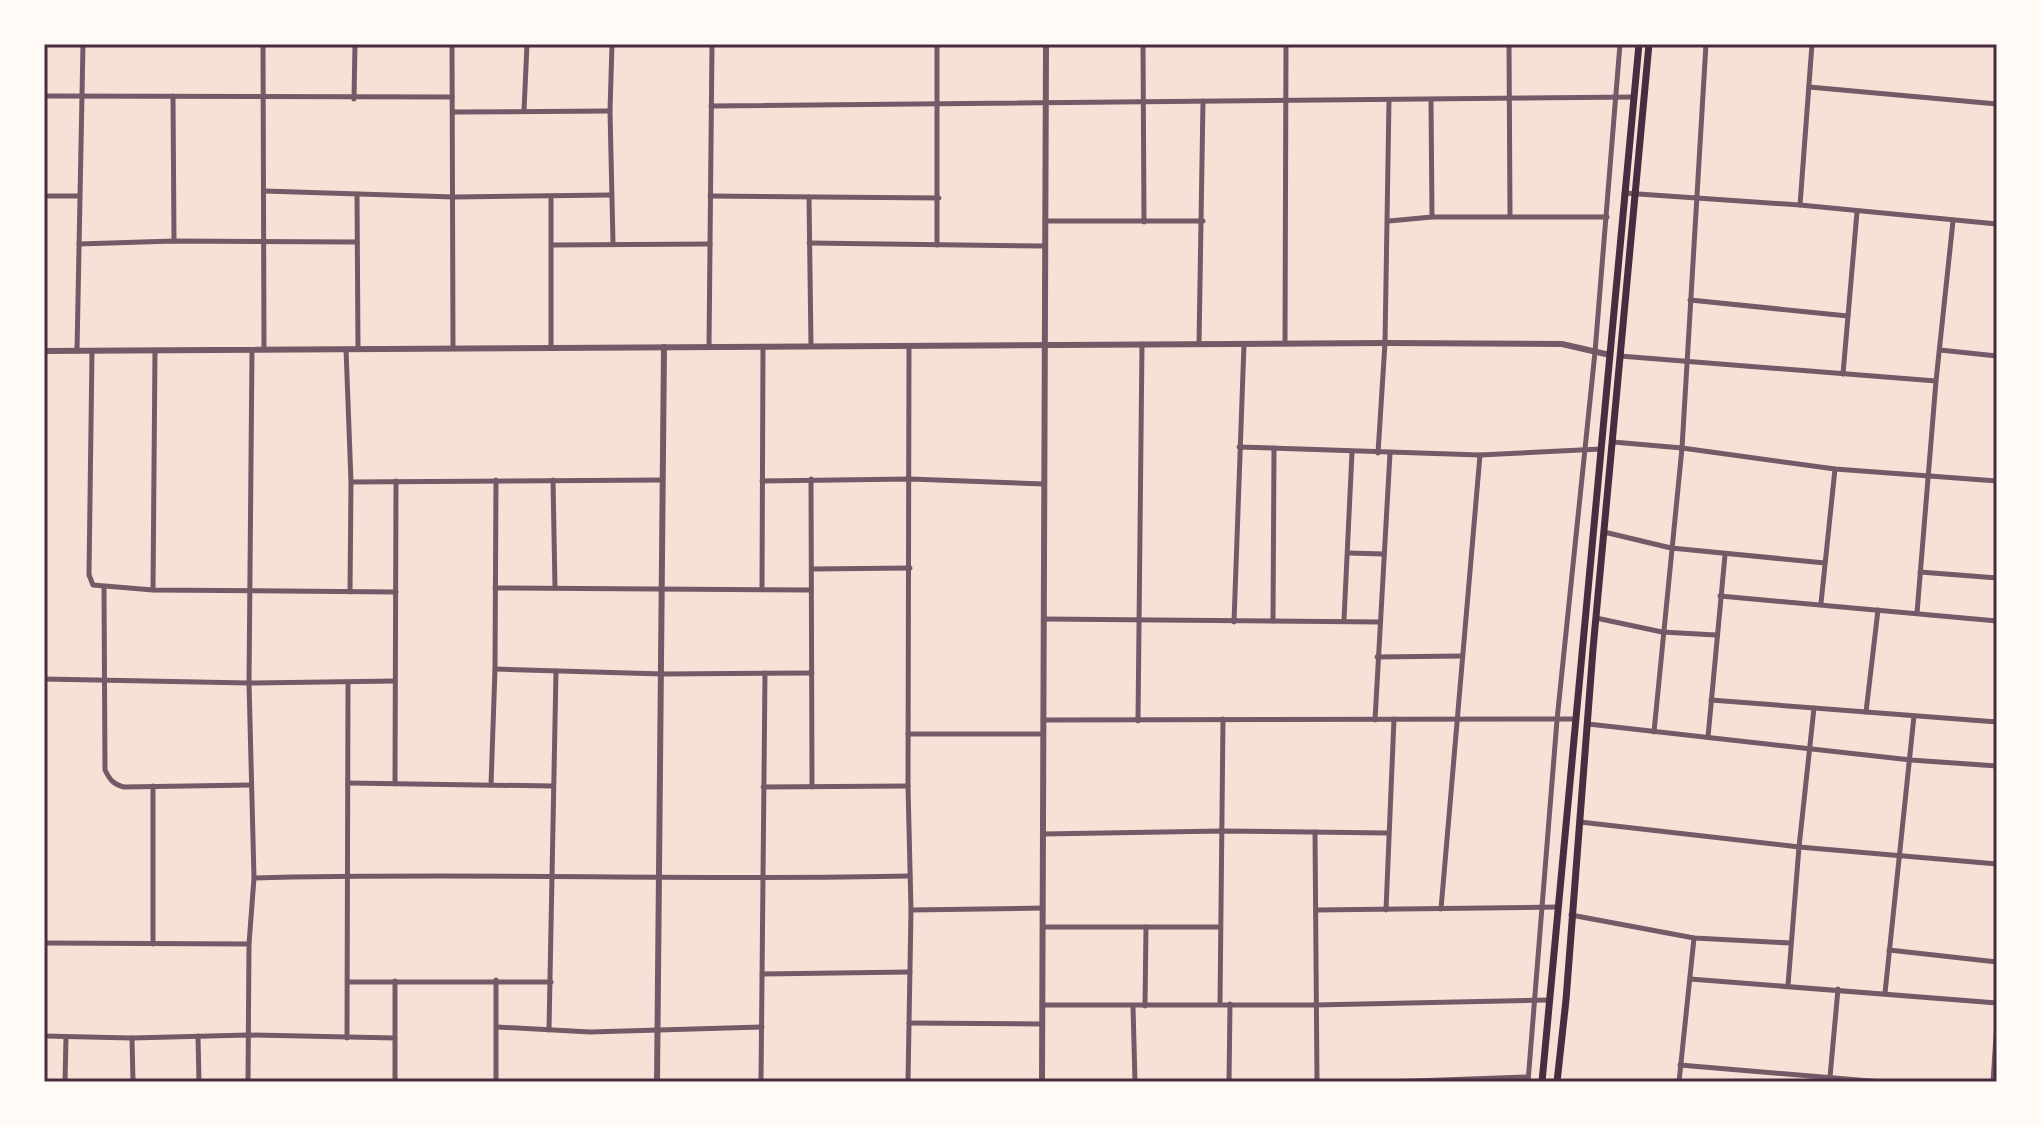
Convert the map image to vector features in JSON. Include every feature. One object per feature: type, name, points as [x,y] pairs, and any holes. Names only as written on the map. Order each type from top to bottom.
[{"type":"main road","points":[[1542,1082],[1639,44]]},
{"type":"main road","points":[[1557,1082],[1649,44]]},
{"type":"street","points":[[77,351],[83,44]]},
{"type":"street","points":[[263,44],[264,350]]},
{"type":"street","points":[[354,99],[355,44]]},
{"type":"street","points":[[452,44],[453,348]]},
{"type":"street","points":[[524,111],[527,44]]},
{"type":"street","points":[[612,44],[613,243]]},
{"type":"street","points":[[709,347],[712,44]]},
{"type":"street","points":[[937,44],[937,245]]},
{"type":"street","points":[[1042,1082],[1046,44]]},
{"type":"street","points":[[1143,44],[1144,222]]},
{"type":"street","points":[[1285,344],[1286,44]]},
{"type":"street","points":[[1509,44],[1510,216]]},
{"type":"street","points":[[1386,1082],[1528,1080],[1557,720],[1595,352],[1620,44]]},
{"type":"street","points":[[1654,732],[1682,448],[1706,44]]},
{"type":"street","points":[[1800,205],[1812,44]]},
{"type":"street","points":[[1809,87],[1997,104]]},
{"type":"street","points":[[44,96],[452,97]]},
{"type":"street","points":[[173,96],[174,241]]},
{"type":"street","points":[[711,106],[1635,97]]},
{"type":"street","points":[[1378,453],[1389,221],[1389,100]]},
{"type":"street","points":[[1431,100],[1432,217]]},
{"type":"street","points":[[1199,344],[1203,101]]},
{"type":"street","points":[[453,112],[610,111]]},
{"type":"street","points":[[264,191],[454,197],[611,195]]},
{"type":"street","points":[[1624,193],[1800,205],[1997,224]]},
{"type":"street","points":[[357,194],[358,349]]},
{"type":"street","points":[[44,196],[79,196]]},
{"type":"street","points":[[710,196],[939,198]]},
{"type":"street","points":[[551,197],[551,348]]},
{"type":"street","points":[[809,197],[811,346]]},
{"type":"street","points":[[1843,374],[1857,212]]},
{"type":"street","points":[[1389,221],[1432,217],[1607,217]]},
{"type":"street","points":[[1045,221],[1203,221]]},
{"type":"street","points":[[1917,613],[1953,221]]},
{"type":"street","points":[[79,244],[356,242]]},
{"type":"street","points":[[809,243],[1045,246]]},
{"type":"street","points":[[552,245],[710,244]]},
{"type":"street","points":[[1690,300],[1848,316]]},
{"type":"street","points":[[44,351],[1385,343],[1562,344],[1610,355]]},
{"type":"street","points":[[1138,721],[1142,344]]},
{"type":"street","points":[[1234,622],[1244,344]]},
{"type":"street","points":[[908,1082],[911,910],[908,786],[909,346]]},
{"type":"street","points":[[657,1082],[664,347]]},
{"type":"street","points":[[762,589],[763,347]]},
{"type":"street","points":[[346,349],[351,482],[350,592]]},
{"type":"street","points":[[153,590],[155,350]]},
{"type":"street","points":[[248,1082],[249,944],[254,878],[249,683],[252,350]]},
{"type":"street","points":[[1940,350],[1997,356]]},
{"type":"street","points":[[92,351],[89,575],[93,585],[153,590],[396,592]]},
{"type":"street","points":[[1620,356],[1936,381]]},
{"type":"street","points":[[1613,442],[1835,469],[1997,481]]},
{"type":"street","points":[[1239,447],[1480,455],[1601,449]]},
{"type":"street","points":[[1273,621],[1274,448]]},
{"type":"street","points":[[1344,620],[1352,452]]},
{"type":"street","points":[[1375,720],[1390,453]]},
{"type":"street","points":[[1441,909],[1480,455]]},
{"type":"street","points":[[1821,603],[1835,469]]},
{"type":"street","points":[[811,479],[812,787]]},
{"type":"street","points":[[762,481],[910,479],[1044,484]]},
{"type":"street","points":[[491,785],[496,480]]},
{"type":"street","points":[[553,480],[555,588]]},
{"type":"street","points":[[351,482],[662,480]]},
{"type":"street","points":[[395,784],[396,481]]},
{"type":"street","points":[[1604,532],[1671,548],[1825,563]]},
{"type":"street","points":[[1348,553],[1384,554]]},
{"type":"street","points":[[1708,737],[1725,555]]},
{"type":"street","points":[[813,569],[910,568]]},
{"type":"street","points":[[1920,572],[1997,578]]},
{"type":"street","points":[[104,587],[105,770],[114,784],[124,787],[251,785]]},
{"type":"street","points":[[495,588],[811,590]]},
{"type":"street","points":[[1720,596],[1997,621]]},
{"type":"street","points":[[1866,712],[1878,610]]},
{"type":"street","points":[[1596,618],[1662,632],[1716,635]]},
{"type":"street","points":[[1044,619],[1380,622]]},
{"type":"street","points":[[1377,657],[1461,656]]},
{"type":"street","points":[[495,669],[663,674],[812,673]]},
{"type":"street","points":[[549,1030],[556,671]]},
{"type":"street","points":[[761,1082],[765,673]]},
{"type":"street","points":[[44,679],[249,683],[395,681]]},
{"type":"street","points":[[347,1038],[348,683]]},
{"type":"street","points":[[1711,700],[1997,722]]},
{"type":"street","points":[[1788,985],[1814,708]]},
{"type":"street","points":[[1885,993],[1914,716]]},
{"type":"street","points":[[1220,1004],[1223,719]]},
{"type":"street","points":[[1386,910],[1394,719]]},
{"type":"street","points":[[1043,720],[1576,719]]},
{"type":"street","points":[[1588,724],[1810,750],[1997,766]]},
{"type":"street","points":[[908,734],[1043,734]]},
{"type":"street","points":[[348,783],[552,786]]},
{"type":"street","points":[[153,786],[153,944]]},
{"type":"street","points":[[763,787],[908,786]]},
{"type":"street","points":[[1580,822],[1799,847],[1997,864]]},
{"type":"street","points":[[1043,834],[1222,831],[1387,833]]},
{"type":"street","points":[[1315,832],[1317,1082]]},
{"type":"street","points":[[254,878],[346,875],[910,876]]},
{"type":"street","points":[[1315,910],[1558,907]]},
{"type":"street","points":[[911,910],[1043,908]]},
{"type":"street","points":[[1571,915],[1694,938],[1790,943]]},
{"type":"street","points":[[1043,927],[1220,927]]},
{"type":"street","points":[[1145,1006],[1146,927]]},
{"type":"street","points":[[1679,1082],[1694,938]]},
{"type":"street","points":[[44,943],[249,944]]},
{"type":"street","points":[[1889,950],[1997,962]]},
{"type":"street","points":[[762,974],[910,972]]},
{"type":"street","points":[[1690,979],[1997,1003]]},
{"type":"street","points":[[496,980],[496,1082]]},
{"type":"street","points":[[395,981],[395,1082]]},
{"type":"street","points":[[348,982],[551,982]]},
{"type":"street","points":[[1830,1077],[1838,989]]},
{"type":"street","points":[[1042,1005],[1315,1005],[1550,1000]]},
{"type":"street","points":[[1229,1082],[1230,1004]]},
{"type":"street","points":[[1133,1006],[1135,1082]]},
{"type":"street","points":[[1993,1082],[1997,1021]]},
{"type":"street","points":[[909,1023],[1042,1024]]},
{"type":"street","points":[[497,1027],[658,1032],[762,1027]]},
{"type":"street","points":[[44,1036],[395,1038]]},
{"type":"street","points":[[198,1036],[199,1082]]},
{"type":"street","points":[[65,1082],[66,1037]]},
{"type":"street","points":[[132,1038],[133,1082]]},
{"type":"street","points":[[1680,1065],[1781,1078],[1830,1077],[1881,1082]]}]
